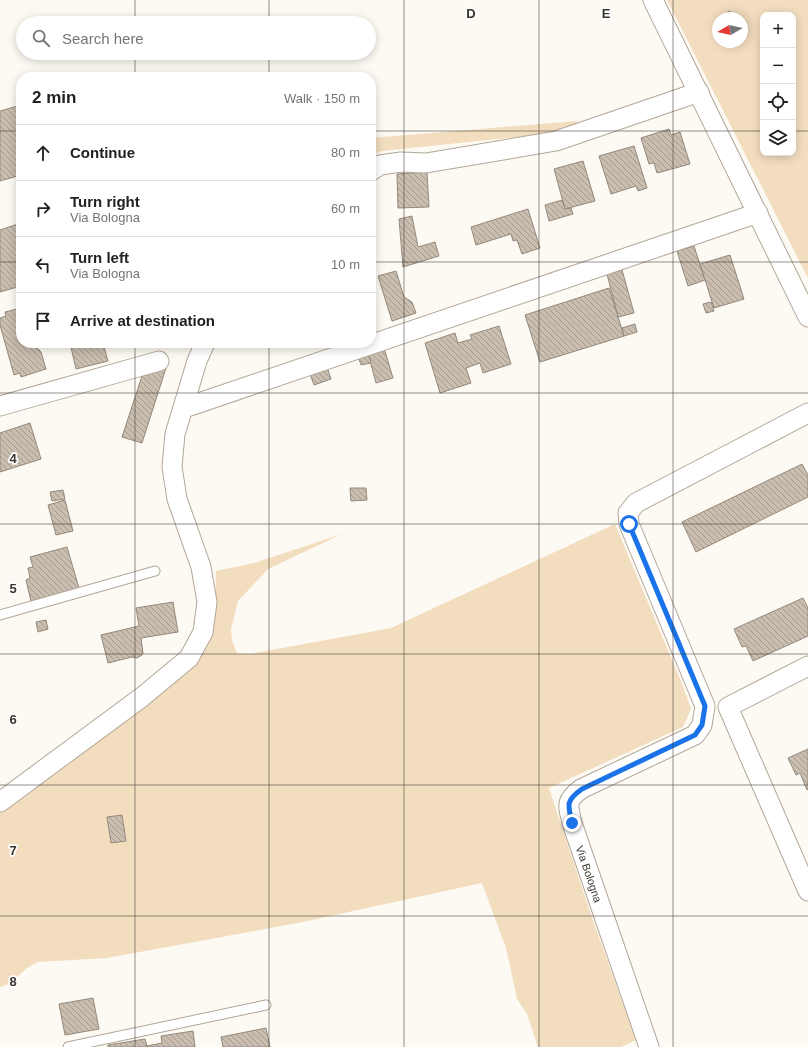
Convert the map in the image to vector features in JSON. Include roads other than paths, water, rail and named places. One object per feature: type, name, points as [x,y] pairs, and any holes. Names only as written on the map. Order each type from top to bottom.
[{"type":"street","points":[[653,0],[808,316]]},
{"type":"street","points":[[376,168],[401,162],[426,163],[556,141],[699,92]]},
{"type":"street","points":[[376,343],[758,213]]},
{"type":"street","points":[[0,802],[142,697],[189,658],[203,632],[207,602],[201,567],[177,499],[172,467],[175,434],[197,361],[203,348]]},
{"type":"street","points":[[184,408],[361,348]]},
{"type":"street","points":[[0,406],[159,361]]},
{"type":"street","name":"Via Bologna","points":[[649,1047],[572,823],[568,804],[572,796],[582,789],[695,735],[702,725],[705,706],[629,524],[628,513],[636,503],[808,413]]},
{"type":"street","points":[[808,666],[728,707],[808,891]]},
{"type":"lane","points":[[0,615],[155,571]]},
{"type":"lane","points":[[68,1047],[266,1005]]}]
